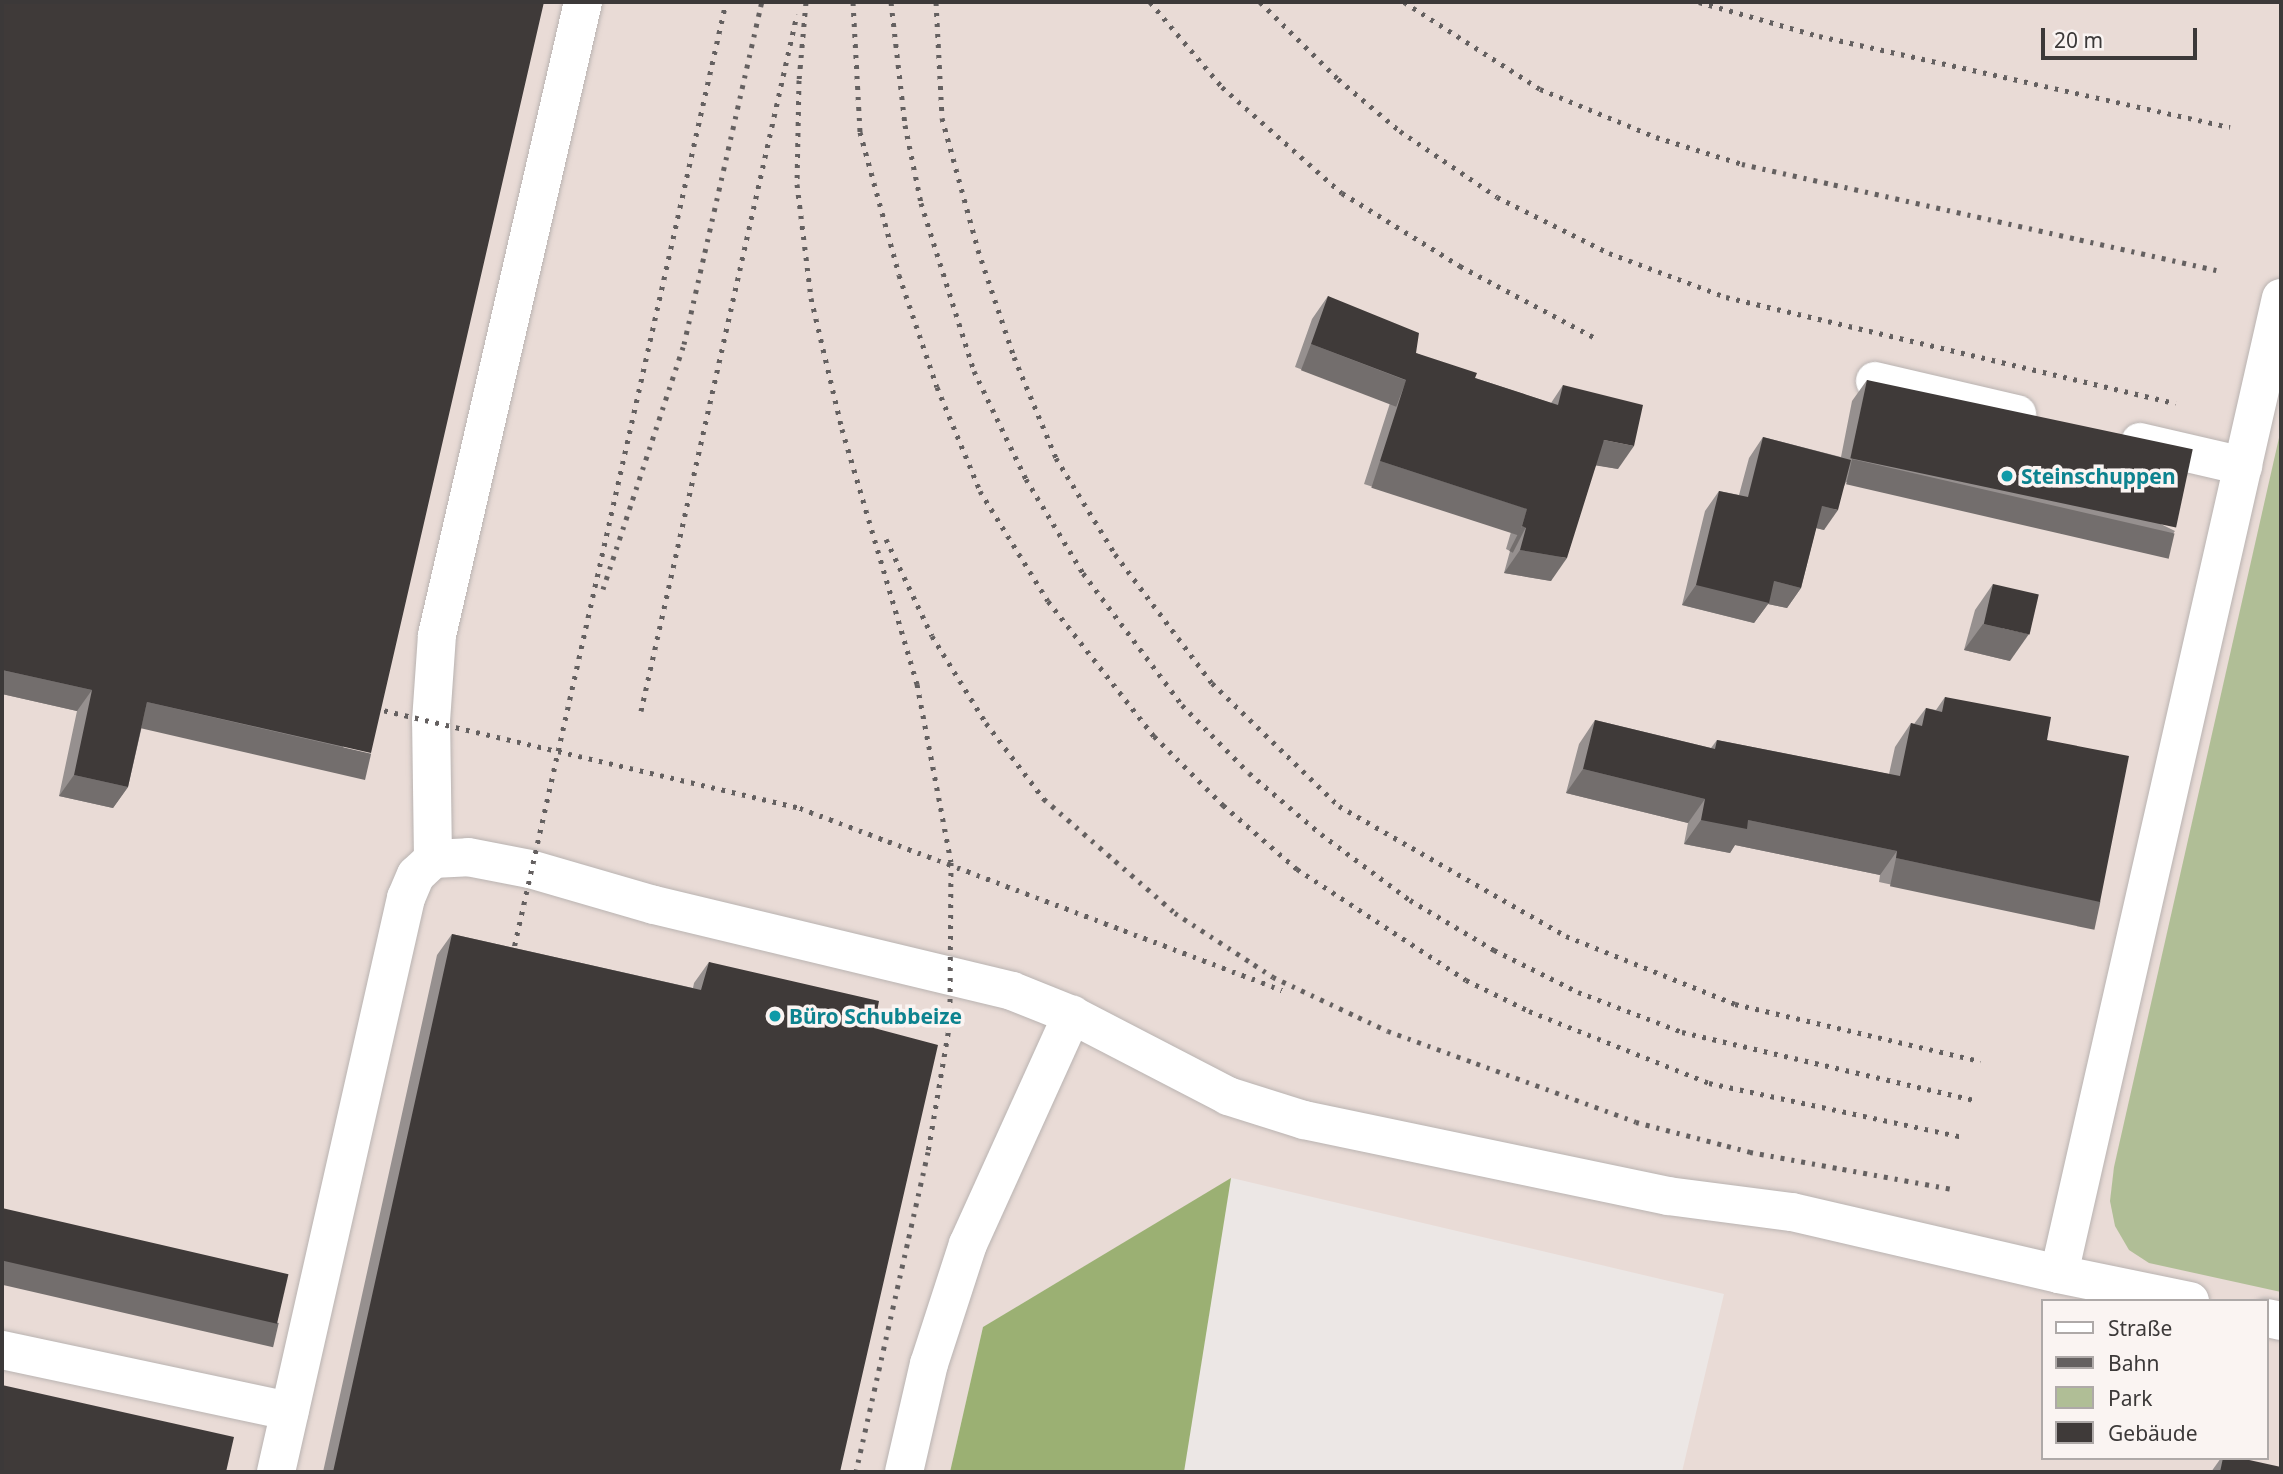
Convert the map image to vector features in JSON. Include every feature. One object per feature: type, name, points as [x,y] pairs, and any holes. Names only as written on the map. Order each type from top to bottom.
[{"type":"lane","points":[[433,859],[430,721],[437,635],[583,2]]},
{"type":"lane","points":[[2059,1274],[2281,298]]},
{"type":"lane","points":[[1875,381],[2052,422]]},
{"type":"lane","points":[[2107,434],[2243,466]]},
{"type":"lane","points":[[276,1472],[406,898],[416,875],[433,859],[468,857],[530,869],[654,905],[1012,991],[1072,1015],[1228,1096],[1304,1120],[1668,1196],[1792,1212],[2059,1274],[2180,1299]]},
{"type":"lane","points":[[904,1472],[929,1364],[968,1244],[1072,1015]]},
{"type":"lane","points":[[2,1350],[290,1411]]},
{"type":"shaded area","points":[[2,2],[2281,2],[2281,1472],[1682,1472],[1724,1294],[1232,1178],[983,1327],[950,1472],[2,1472]]},
{"type":"green space","points":[[2281,429],[2281,1292],[2149,1263],[2129,1250],[2115,1226],[2110,1201],[2114,1167]]},
{"type":"green space","points":[[1231,1178],[1184,1472],[950,1472],[983,1327]]},
{"type":"building","points":[[2,2],[544,2],[371,753],[147,702],[128,787],[74,775],[92,690],[2,670]]},
{"type":"building","points":[[1328,296],[1419,333],[1416,353],[1477,373],[1475,378],[1558,405],[1563,385],[1643,405],[1634,446],[1604,440],[1567,558],[1520,550],[1526,528],[1522,526],[1527,509],[1380,461],[1406,380],[1311,344]]},
{"type":"building","name":"Steinschuppen","points":[[1867,380],[2193,449],[2176,527],[1850,458]]},
{"type":"building","points":[[1763,437],[1851,460],[1838,510],[1822,506],[1801,588],[1774,581],[1769,603],[1696,585],[1719,491],[1748,497]]},
{"type":"building","points":[[1993,584],[2039,595],[2030,635],[1984,624]]},
{"type":"building","points":[[1945,697],[2051,717],[2047,740],[2129,756],[2100,902],[1896,858],[1897,851],[1748,820],[1747,829],[1701,820],[1705,799],[1583,769],[1595,720],[1715,749],[1717,740],[1900,776],[1911,723],[1922,726],[1926,708],[1942,712]]},
{"type":"building","points":[[452,934],[701,990],[709,962],[879,1001],[874,1028],[938,1045],[840,1472],[333,1472]]},
{"type":"building","points":[[2,1208],[288,1274],[277,1324],[2,1260]]},
{"type":"building","points":[[2,1385],[234,1437],[226,1472],[2,1472]]},
{"type":"building","points":[[2223,1460],[2249,1460],[2281,1467],[2281,1472],[2220,1472]]},
{"type":"railway","points":[[510,966],[726,2]]},
{"type":"railway","points":[[603,589],[684,344],[762,2]]},
{"type":"railway","points":[[806,2],[799,80],[797,184],[811,298],[842,429],[917,684],[951,862],[950,1022],[928,1152],[856,1472]]},
{"type":"railway","points":[[853,2],[860,132],[899,275],[937,387],[980,491],[1048,601],[1154,736],[1223,805],[1297,869],[1466,980],[1529,1011],[1709,1083],[1962,1137]]},
{"type":"railway","points":[[891,2],[905,125],[921,203],[974,371],[1026,479],[1083,573],[1182,705],[1249,773],[1321,834],[1410,900],[1494,950],[1578,992],[1682,1032],[1975,1100]]},
{"type":"railway","points":[[936,2],[942,118],[978,250],[1014,357],[1056,458],[1115,554],[1212,683],[1339,806],[1566,936],[1735,1004],[1980,1061]]},
{"type":"railway","points":[[1150,2],[1222,87],[1342,193],[1460,266],[1599,340]]},
{"type":"railway","points":[[1260,2],[1338,79],[1400,131],[1497,197],[1609,253],[1726,297],[2176,403]]},
{"type":"railway","points":[[1404,2],[1540,89],[1656,137],[1742,164],[2218,270]]},
{"type":"railway","points":[[1699,2],[1819,36],[2230,127]]},
{"type":"railway","points":[[641,711],[797,14]]},
{"type":"railway","points":[[886,539],[932,636],[986,723],[1044,799],[1175,913],[1273,977],[1388,1031],[1636,1122],[1750,1152],[1951,1189]]},
{"type":"railway","points":[[374,708],[800,808],[1282,990]]},
{"type":"place","name":"Steinschuppen","points":[[2007,476]]},
{"type":"place","name":"Büro Schubbeize","points":[[775,1016]]}]
